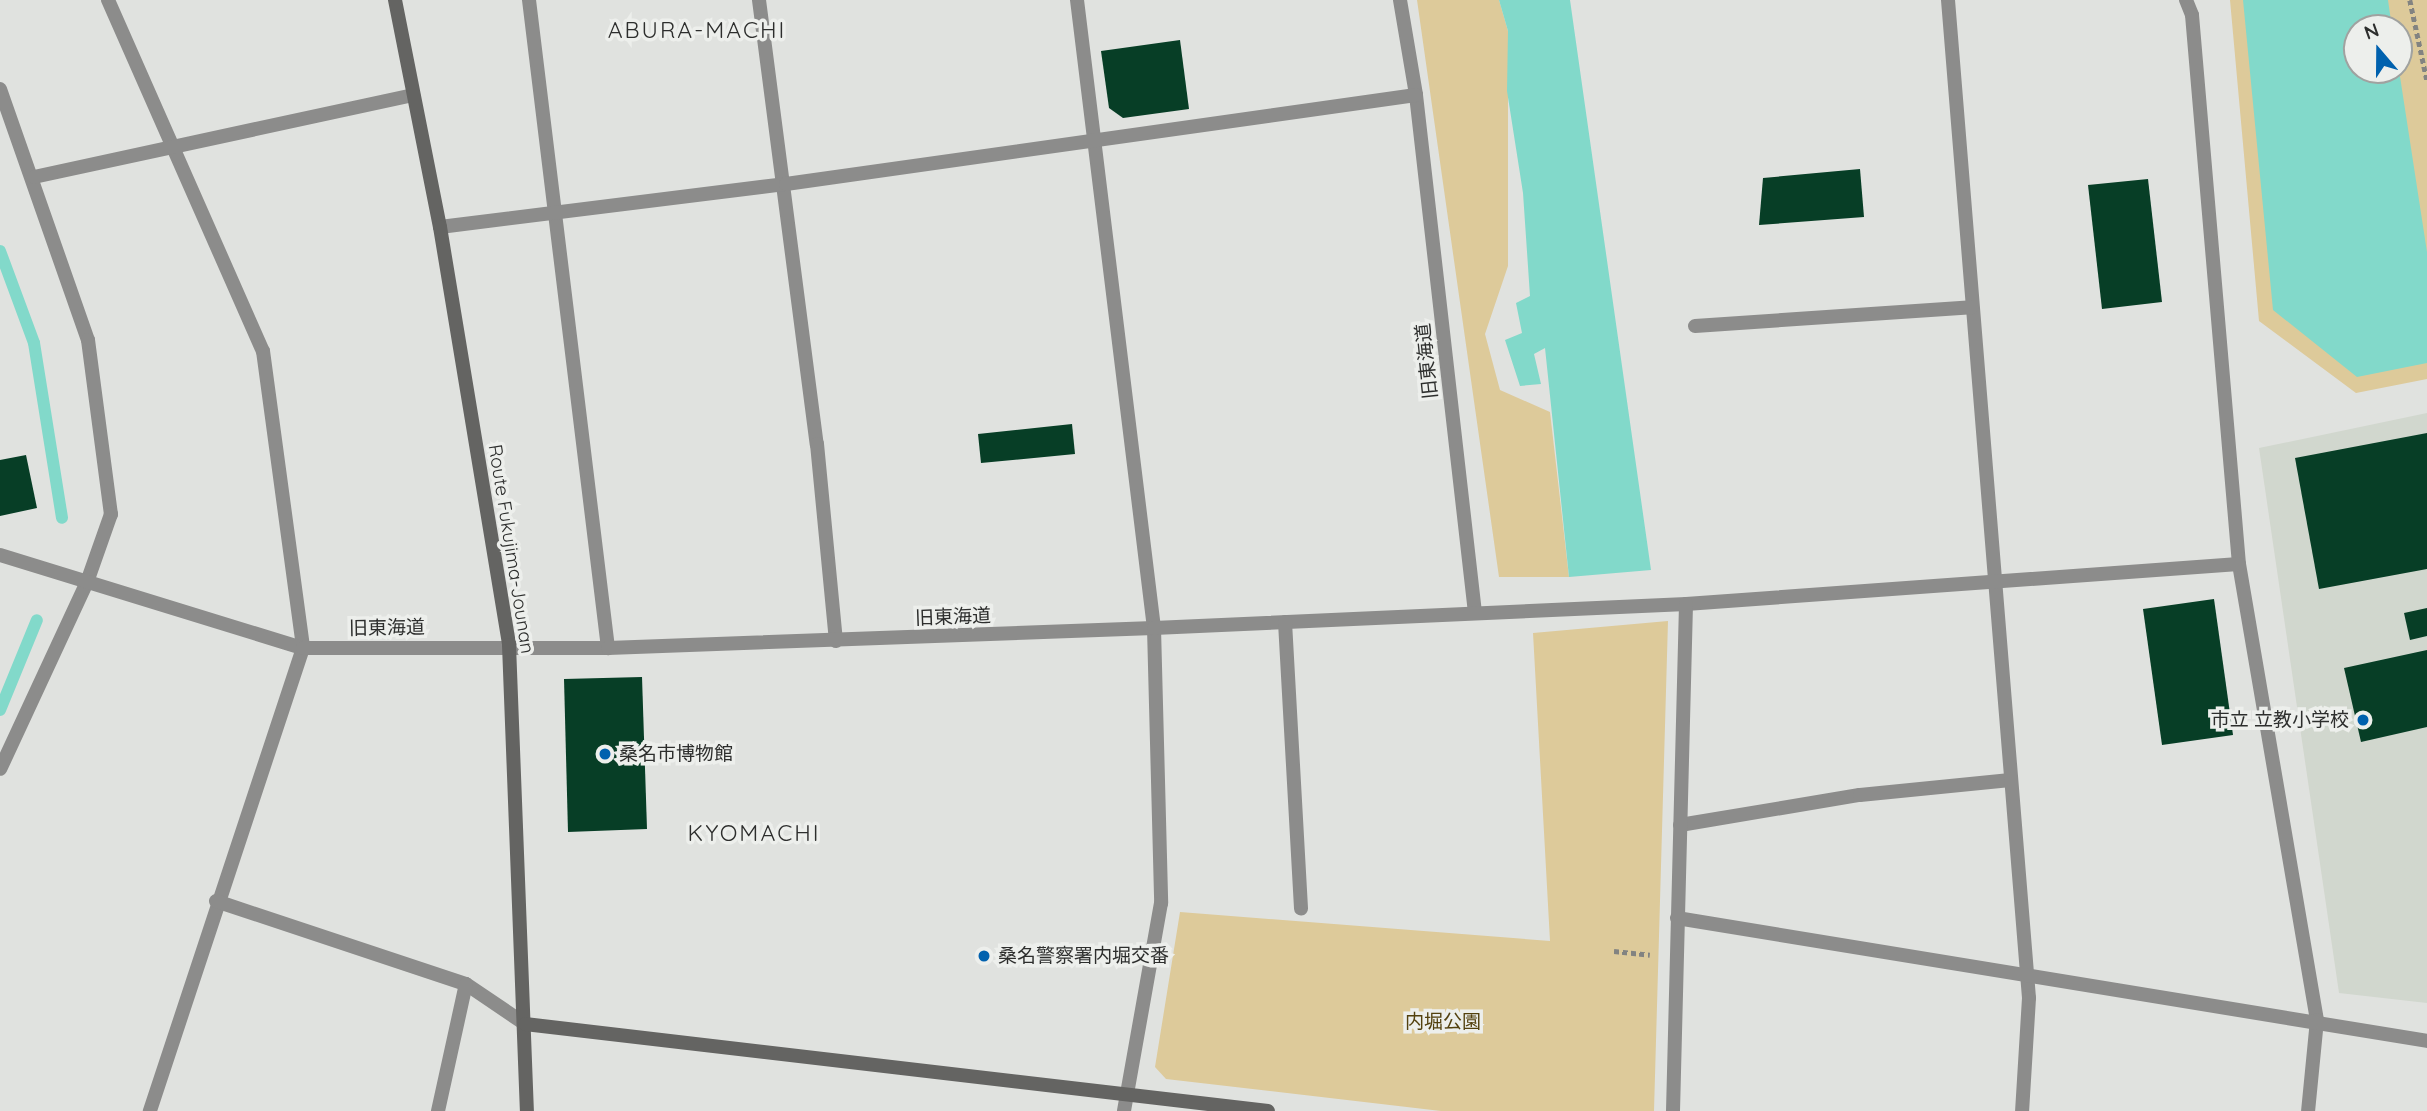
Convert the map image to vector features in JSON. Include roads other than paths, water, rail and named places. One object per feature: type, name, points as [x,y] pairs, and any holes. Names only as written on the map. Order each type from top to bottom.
[{"type":"main road","name":"Route Fukujima-Jounan","points":[[395,0],[440,227],[509,646],[527,1111]]},
{"type":"main road","points":[[525,1024],[1268,1111]]},
{"type":"street","points":[[108,0],[170,147],[263,351],[303,648],[216,901],[150,1111]]},
{"type":"street","points":[[528,0],[552,212],[608,648]]},
{"type":"street","points":[[760,0],[786,184],[836,641]]},
{"type":"street","points":[[1077,0],[1154,628],[1161,903],[1124,1111]]},
{"type":"street","name":"旧東海道","points":[[0,555],[303,648],[608,648],[836,641],[1475,613],[1416,95],[1400,0]]},
{"type":"street","points":[[1948,0],[2027,977],[2022,1111]]},
{"type":"street","points":[[2186,0],[2192,15],[2239,564],[2317,1020],[2308,1111]]},
{"type":"street","points":[[0,90],[34,177],[88,340],[111,514],[88,582],[0,769]]},
{"type":"street","points":[[34,177],[413,95]]},
{"type":"street","points":[[440,227],[786,184],[1416,95]]},
{"type":"street","points":[[1695,326],[1971,307]]},
{"type":"street","points":[[1475,613],[1686,604],[2239,564]]},
{"type":"street","points":[[1673,1111],[1686,604]]},
{"type":"street","points":[[1286,622],[1301,909]]},
{"type":"street","points":[[1680,825],[1860,795],[2010,780]]},
{"type":"street","points":[[216,901],[466,984],[525,1024]]},
{"type":"street","points":[[1677,918],[2027,977],[2073,980],[2317,1020],[2427,1041]]},
{"type":"street","points":[[439,1111],[466,984]]},
{"type":"waterway","points":[[0,251],[34,343],[62,518]]},
{"type":"waterway","points":[[0,710],[37,620]]},
{"type":"place","name":"市立 立教小学校","points":[[2363,720]]},
{"type":"place","name":"桑名市博物館","points":[[605,754]]},
{"type":"place","name":"桑名警察署内堀交番","points":[[984,956]]},
{"type":"district","name":"ABURA-MACHI","points":[[697,30]]},
{"type":"district","name":"KYOMACHI","points":[[754,833]]},
{"type":"park label","name":"内堀公園","points":[[1443,1022]]}]
